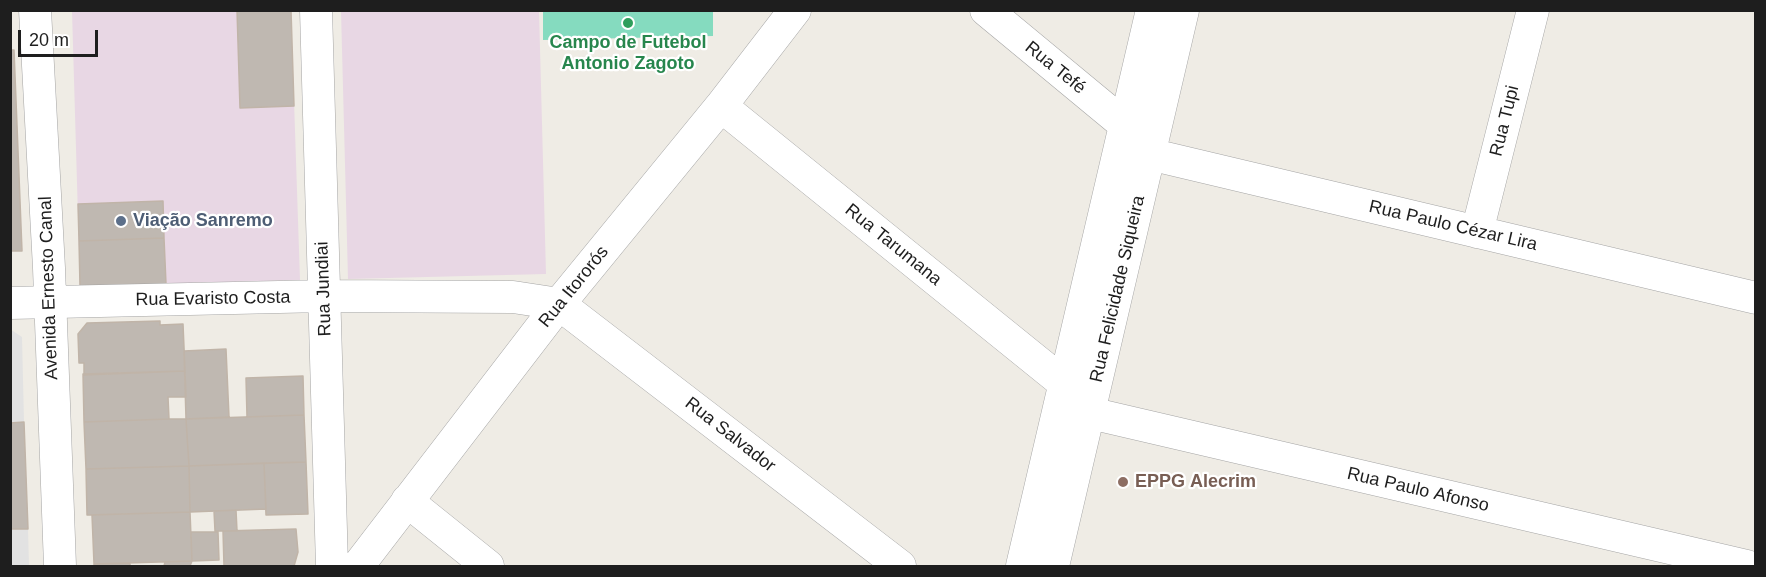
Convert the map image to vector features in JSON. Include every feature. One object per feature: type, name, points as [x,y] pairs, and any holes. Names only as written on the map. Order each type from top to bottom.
[{"type":"street","name":"Avenida Ernesto Canal","points":[[35,10],[51,302],[60,567]]},
{"type":"street","name":"Rua Jundiai","points":[[316,10],[332,567]]},
{"type":"street","name":"Rua Itororós","points":[[358,567],[559,304],[721,106],[795,10]]},
{"type":"street","name":"Rua Tefé","points":[[986,10],[1125,125]]},
{"type":"street","name":"Rua Felicidade Siqueira","points":[[1022,567],[1152,10]]},
{"type":"street","name":"Rua Felicidade Siqueira","points":[[1053,567],[1183,10]]},
{"type":"street","name":"Rua Tupi","points":[[1477,232],[1533,10]]},
{"type":"street","name":"Rua Tarumana","points":[[721,106],[1065,384]]},
{"type":"street","name":"Rua Paulo Cézar Lira","points":[[1149,154],[1755,298]]},
{"type":"street","name":"Rua Evaristo Costa","points":[[10,303],[324,296],[513,297],[559,304]]},
{"type":"street","name":"Rua Salvador","points":[[559,304],[900,567]]},
{"type":"street","name":"Rua Paulo Afonso","points":[[1090,413],[1747,567]]},
{"type":"street","points":[[407,501],[488,567]]},
{"type":"shaded area","name":"Viação Sanremo","points":[[72,11],[291,11],[300,280],[80,286]]},
{"type":"shaded area","points":[[341,11],[539,11],[546,274],[348,279]]},
{"type":"shaded area","points":[[10,329],[22,337],[24,422],[11,423]]},
{"type":"shaded area","points":[[10,529],[28,529],[29,566],[11,566]]},
{"type":"green space","name":"Campo de Futebol Antonio Zagoto","points":[[543,11],[713,11],[713,36],[543,40]]},
{"type":"building","points":[[237,10],[291,10],[294,106],[240,108]]},
{"type":"building","points":[[10,50],[14,50],[22,251],[10,251]]},
{"type":"building","name":"Viação Sanremo","points":[[163,201],[164,238],[79,241],[78,204]]},
{"type":"building","points":[[164,238],[166,284],[80,286],[79,241]]},
{"type":"building","points":[[160,321],[160,325],[183,324],[185,371],[84,375],[84,363],[79,363],[78,334],[87,323]]},
{"type":"building","points":[[226,349],[229,417],[186,419],[184,351]]},
{"type":"building","points":[[185,371],[186,397],[168,397],[169,419],[84,422],[83,374]]},
{"type":"building","points":[[303,376],[304,415],[247,417],[246,378]]},
{"type":"building","points":[[304,415],[306,462],[189,466],[186,419]]},
{"type":"building","points":[[186,419],[189,466],[86,469],[84,422]]},
{"type":"building","points":[[24,422],[28,529],[10,529],[10,423]]},
{"type":"building","points":[[306,462],[308,514],[266,515],[264,463]]},
{"type":"building","points":[[264,463],[266,509],[190,512],[189,466]]},
{"type":"building","points":[[189,466],[190,512],[87,515],[86,469]]},
{"type":"building","points":[[236,510],[237,531],[215,531],[214,511]]},
{"type":"building","points":[[190,512],[192,561],[94,564],[92,515]]},
{"type":"building","points":[[296,529],[298,552],[294,566],[224,566],[223,531]]},
{"type":"building","points":[[191,532],[218,532],[219,560],[192,561]]},
{"type":"building","points":[[192,561],[190,566],[164,566],[165,562]]},
{"type":"building","points":[[130,563],[130,566],[94,566],[94,564]]},
{"type":"place","name":"Campo de Futebol Antonio Zagoto","points":[[628,23]]},
{"type":"place","name":"Viação Sanremo","points":[[121,221]]},
{"type":"place","name":"EPPG Alecrim","points":[[1123,482]]}]
